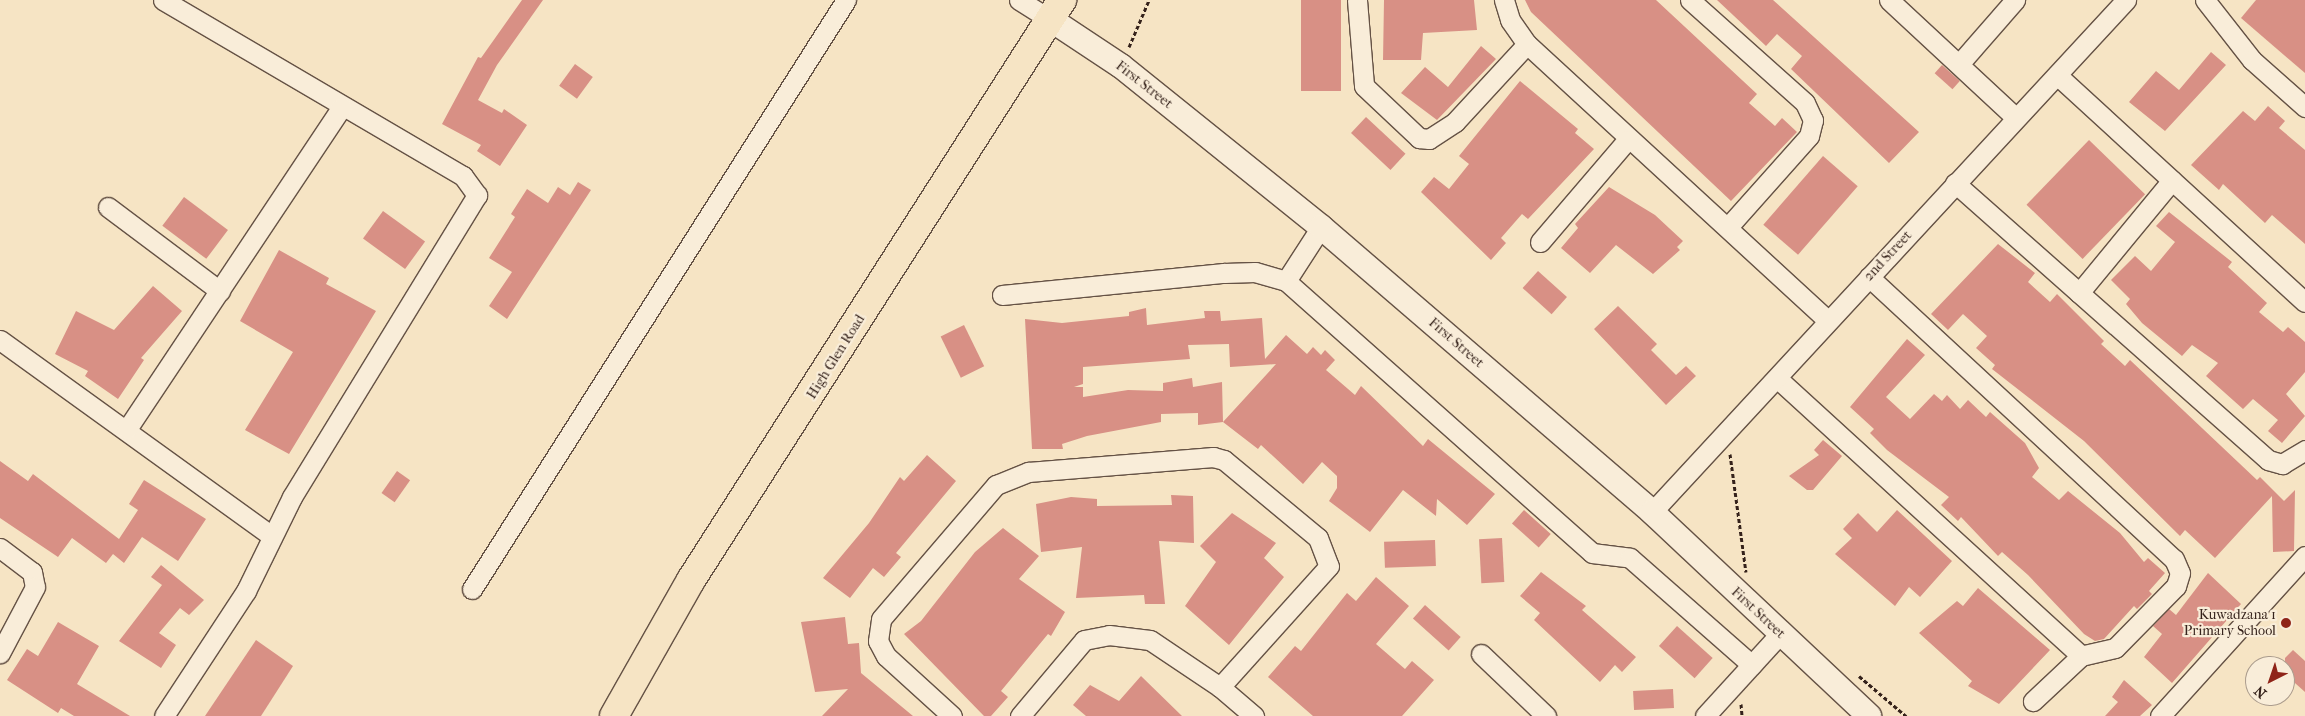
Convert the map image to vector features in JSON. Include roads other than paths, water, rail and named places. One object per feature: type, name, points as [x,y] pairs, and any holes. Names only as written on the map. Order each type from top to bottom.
[{"type":"main road","name":"High Glen Road","points":[[614,716],[691,580],[1056,10]]},
{"type":"street","points":[[163,0],[342,107],[463,176],[476,195],[272,536],[234,612],[164,716]]},
{"type":"street","points":[[472,589],[846,0]]},
{"type":"street","name":"First Street","points":[[1019,0],[1056,10],[1122,66],[1321,227],[1652,512],[1869,716]]},
{"type":"street","points":[[1357,0],[1364,86],[1420,138],[1429,139],[1455,122],[1527,44]]},
{"type":"street","points":[[1504,0],[1510,20],[1527,44],[1627,140],[1728,227],[1828,321]]},
{"type":"street","points":[[1690,0],[1805,103],[1813,120],[1809,136],[1728,227]]},
{"type":"street","points":[[1889,0],[1960,63],[2015,117]]},
{"type":"street","points":[[1960,63],[2015,0]]},
{"type":"street","name":"2nd Street","points":[[1652,512],[1778,378],[2015,117],[2057,75],[2126,0]]},
{"type":"street","points":[[2205,0],[2252,60],[2305,107]]},
{"type":"street","points":[[2057,75],[2305,302]]},
{"type":"street","points":[[127,429],[342,107]]},
{"type":"street","points":[[1540,242],[1627,140]]},
{"type":"street","points":[[2079,293],[2172,180]]},
{"type":"street","points":[[1955,183],[2268,460],[2282,464],[2305,450]]},
{"type":"street","points":[[108,207],[220,291]]},
{"type":"street","points":[[1286,281],[1321,227]]},
{"type":"street","points":[[1002,295],[1224,273],[1255,272],[1286,281],[1592,553],[1630,558],[1752,665]]},
{"type":"street","points":[[1869,277],[2174,559],[2180,573],[2176,586],[2115,648],[2081,656],[2033,701]]},
{"type":"street","points":[[0,340],[127,429],[272,536]]},
{"type":"street","points":[[1778,378],[2081,656]]},
{"type":"street","points":[[952,716],[886,656],[878,641],[881,619],[996,485],[1028,472],[1213,457],[1224,460],[1318,538],[1329,566],[1220,687]]},
{"type":"street","points":[[0,548],[32,572],[35,587],[0,653]]},
{"type":"street","points":[[2160,716],[2305,556]]},
{"type":"street","points":[[1705,716],[1780,634]]},
{"type":"street","points":[[1020,716],[1084,640],[1094,637],[1150,640],[1220,687],[1254,716]]},
{"type":"street","points":[[1481,654],[1546,716]]},
{"type":"place","name":"Kuwadzana 1 Primary School","points":[[2286,623]]}]
